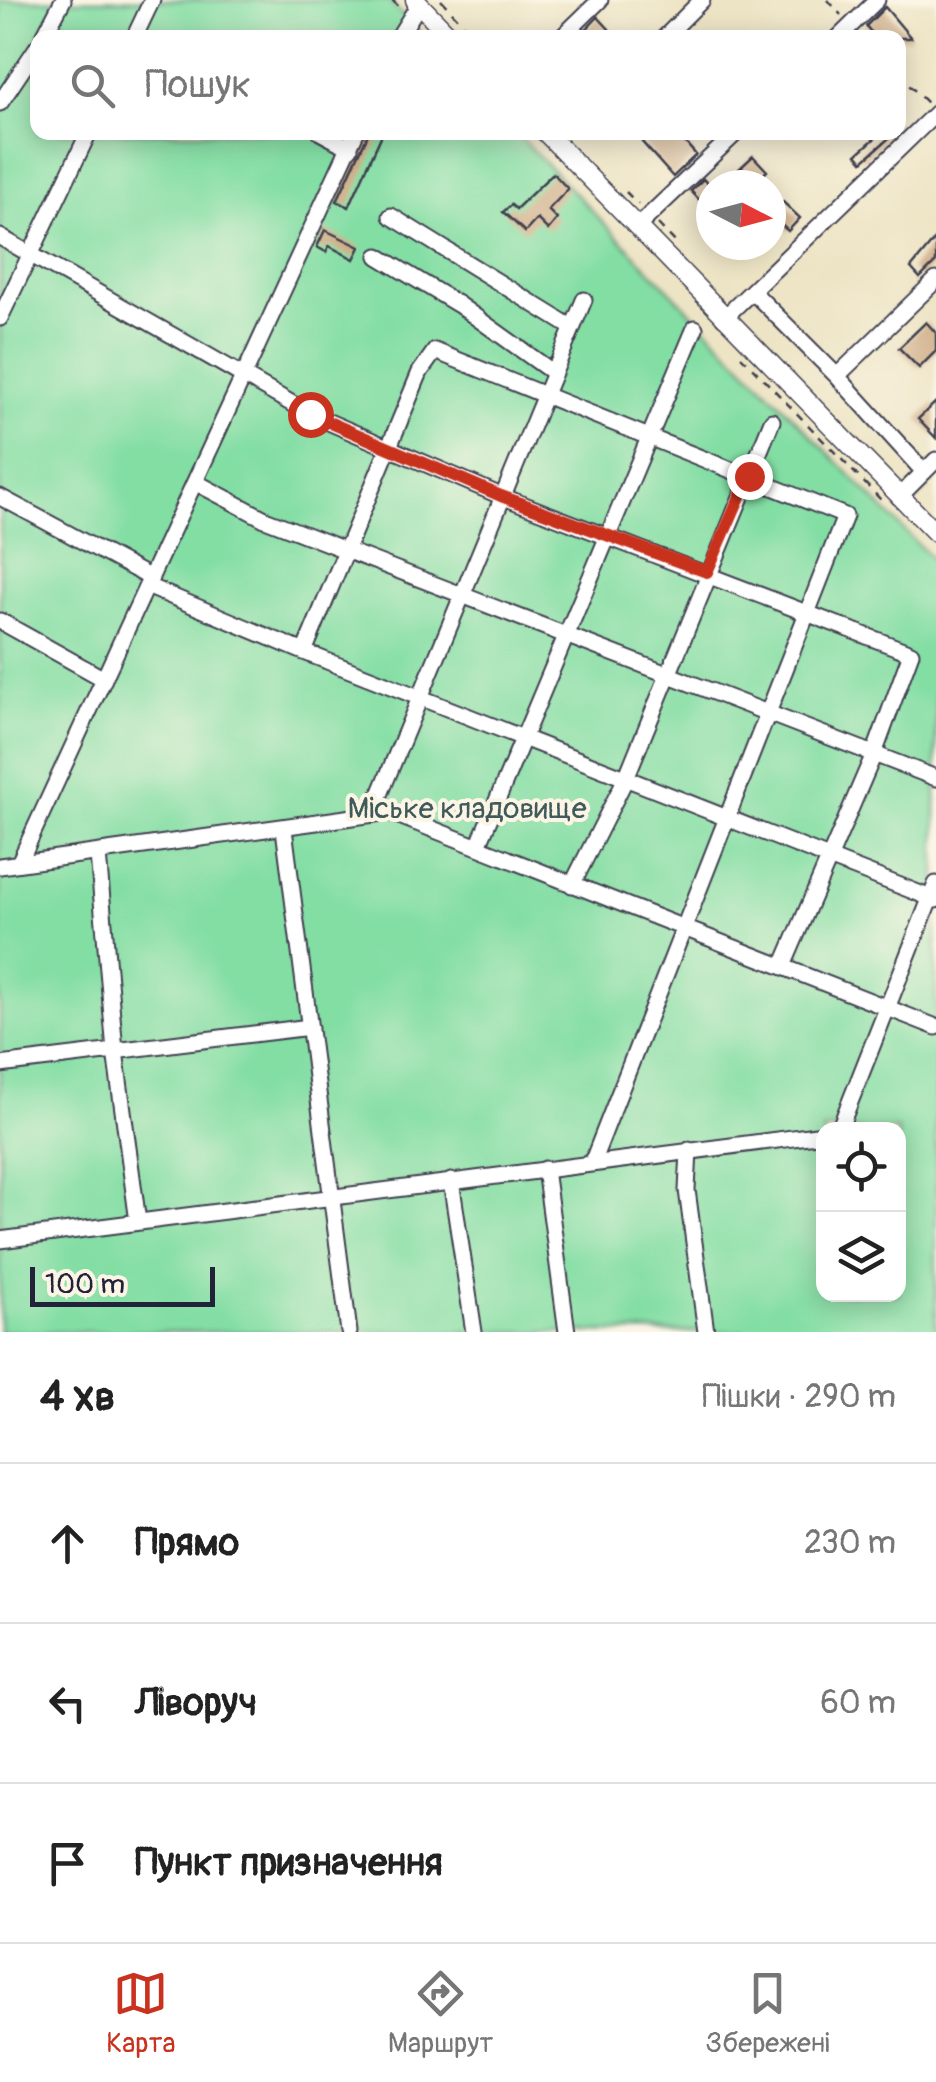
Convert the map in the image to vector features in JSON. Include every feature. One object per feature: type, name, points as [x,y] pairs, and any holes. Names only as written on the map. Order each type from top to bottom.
[{"type":"main road","points":[[417,2],[444,30]]},
{"type":"main road","points":[[560,140],[724,318],[936,533]]},
{"type":"street","points":[[47,30],[62,0]]},
{"type":"street","points":[[139,30],[152,0]]},
{"type":"street","points":[[569,30],[600,0]]},
{"type":"street","points":[[672,30],[702,0]]},
{"type":"street","points":[[846,30],[877,0]]},
{"type":"street","points":[[402,30],[417,2]]},
{"type":"street","points":[[0,102],[30,58]]},
{"type":"street","points":[[724,318],[936,113]]},
{"type":"street","points":[[0,318],[85,140]]},
{"type":"street","points":[[19,863],[353,140]]},
{"type":"street","points":[[637,227],[729,140]]},
{"type":"street","points":[[391,216],[571,327]]},
{"type":"street","points":[[0,236],[310,414],[501,496],[912,654],[874,754],[782,966]]},
{"type":"street","points":[[378,256],[459,305],[551,371]]},
{"type":"street","points":[[836,376],[936,280]]},
{"type":"street","points":[[752,290],[930,466],[899,498]]},
{"type":"street","points":[[372,814],[540,396],[584,300]]},
{"type":"street","points":[[478,846],[694,328]]},
{"type":"street","points":[[304,652],[350,550],[420,372],[435,351],[845,516],[592,1162]]},
{"type":"street","points":[[572,885],[626,778],[707,572],[772,421]]},
{"type":"street","points":[[195,482],[265,520],[936,778]]},
{"type":"street","points":[[0,498],[149,582],[304,652],[524,735],[828,859],[934,894],[842,1122]]},
{"type":"street","points":[[0,621],[104,679]]},
{"type":"street","points":[[0,866],[389,812],[936,1027]]},
{"type":"street","points":[[284,829],[349,1332]]},
{"type":"street","points":[[98,854],[115,1051],[138,1222]]},
{"type":"street","points":[[0,1065],[310,1027]]},
{"type":"street","points":[[0,1240],[816,1135]]},
{"type":"street","points":[[689,1150],[688,1190],[706,1332]]},
{"type":"street","points":[[545,1169],[568,1332]]},
{"type":"street","points":[[451,1181],[474,1332]]},
{"type":"path","points":[[441,0],[469,30]]},
{"type":"path","points":[[906,82],[936,113]]},
{"type":"green space","name":"Міське кладовище","points":[[0,0],[388,0],[417,30],[30,30],[30,140],[523,140],[936,563],[936,1332],[0,1332]]},
{"type":"building","points":[[885,7],[904,30],[869,30],[866,26]]},
{"type":"building","points":[[598,17],[609,29],[608,30],[586,30]]},
{"type":"building","points":[[365,140],[379,140],[349,207],[337,201]]},
{"type":"building","points":[[683,140],[696,155],[673,177],[642,142]]},
{"type":"building","points":[[873,140],[887,140],[863,161],[857,154]]},
{"type":"building","points":[[753,156],[766,170],[738,170]]},
{"type":"building","points":[[553,173],[568,189],[548,210],[557,219],[548,230],[537,219],[525,232],[503,212],[511,205],[516,209]]},
{"type":"building","points":[[786,205],[800,218],[786,229]]},
{"type":"building","points":[[325,230],[360,247],[354,259],[329,246],[326,252],[317,247]]},
{"type":"building","points":[[936,238],[936,262],[920,278],[911,268]]},
{"type":"building","points":[[926,322],[936,333],[936,351],[919,368],[899,348]]},
{"type":"building","points":[[936,402],[936,438],[918,419]]},
{"type":"route","points":[[310,414],[501,496],[707,572],[749,476]]}]
